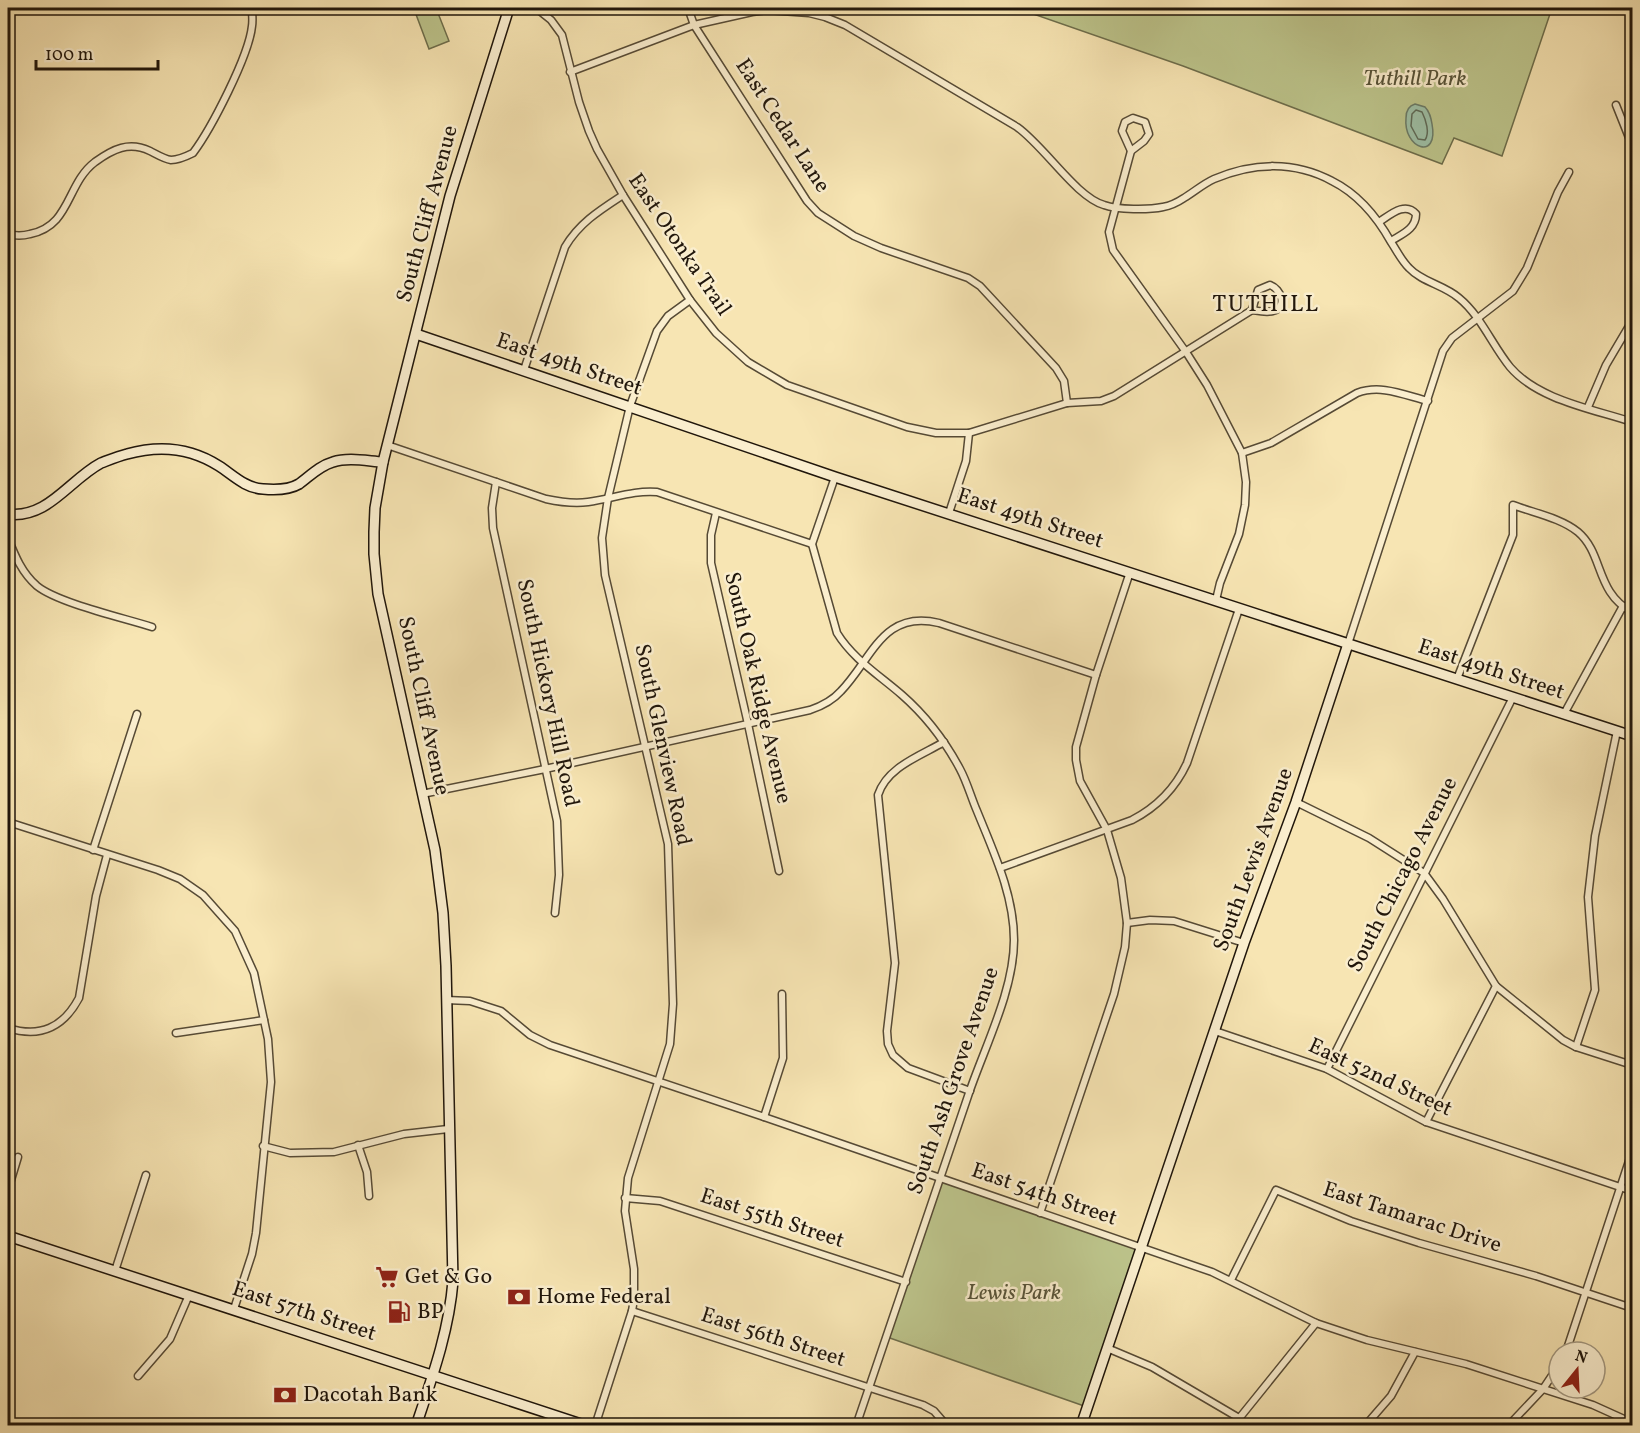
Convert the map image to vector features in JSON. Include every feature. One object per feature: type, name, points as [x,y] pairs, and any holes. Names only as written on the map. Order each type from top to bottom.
[{"type":"street","points":[[8,234],[27,235],[41,232],[52,224],[62,215],[77,181],[90,166],[117,149],[128,145],[142,147],[171,160],[193,153],[209,129],[243,57],[252,26],[252,8]]},
{"type":"street","name":"South Cliff Avenue","points":[[416,1425],[448,1325],[453,1279],[443,913],[435,850],[375,573],[375,508],[387,445],[450,196],[508,8]]},
{"type":"street","name":"East Otonka Trail","points":[[536,8],[551,20],[562,35],[579,102],[597,149],[623,195],[690,300],[726,343],[748,362],[787,385],[907,427],[936,433],[969,433],[1068,403],[1101,401],[1114,396],[1252,310]]},
{"type":"street","name":"East Cedar Lane","points":[[688,8],[694,25],[807,201],[818,213],[854,236],[881,248],[968,278],[980,286],[1056,368],[1064,381],[1068,403]]},
{"type":"street","points":[[570,72],[694,25],[767,10],[809,14],[825,17],[845,25],[1017,127],[1030,136],[1085,195],[1103,205],[1116,208],[1163,207],[1182,199],[1212,180],[1234,171],[1263,166],[1288,166],[1312,172],[1333,181],[1357,197],[1379,222],[1410,270],[1461,298],[1510,367],[1527,383],[1553,397],[1632,422]]},
{"type":"street","points":[[1616,105],[1632,145]]},
{"type":"street","points":[[1131,151],[1122,130],[1125,122],[1138,118],[1145,122],[1149,134],[1131,151],[1109,232],[1113,250],[1207,385],[1242,453],[1246,482],[1245,505],[1239,534],[1216,600]]},
{"type":"street","name":"South Lewis Avenue","points":[[1081,1425],[1244,943],[1296,802],[1446,345],[1508,296],[1521,279],[1558,192],[1569,172]]},
{"type":"street","points":[[524,370],[565,247],[579,226],[623,195]]},
{"type":"street","points":[[1379,222],[1404,208],[1410,208],[1416,214],[1413,227],[1391,241]]},
{"type":"street","points":[[1274,286],[1280,292],[1282,301],[1278,309],[1269,312],[1252,310],[1256,294],[1262,287],[1274,286]]},
{"type":"street","name":"South Glenview Road","points":[[595,1425],[632,1311],[635,1287],[634,1269],[625,1198],[628,1178],[670,1044],[673,1004],[668,844],[603,564],[602,538],[608,498],[630,406],[657,332],[668,316],[690,300]]},
{"type":"street","points":[[1588,407],[1606,365],[1632,321]]},
{"type":"street","name":"East 49th Street","points":[[416,334],[835,477],[1632,736]]},
{"type":"street","points":[[1242,453],[1271,443],[1366,390],[1384,389],[1428,400]]},
{"type":"street","points":[[949,513],[966,461],[969,433]]},
{"type":"street","points":[[387,445],[546,499],[582,503],[636,491],[657,492],[813,544],[835,477]]},
{"type":"street","points":[[8,527],[9,514],[24,515],[43,508],[100,464],[127,454],[155,448],[192,452],[220,466],[239,481],[260,489],[282,489],[297,485],[316,470],[331,462],[344,459],[383,462]]},
{"type":"street","name":"South Hickory Hill Road","points":[[496,482],[492,508],[493,528],[557,821],[560,875],[555,913]]},
{"type":"street","points":[[1457,679],[1513,535],[1513,505],[1559,522],[1578,532],[1593,554],[1605,585],[1623,606],[1632,612]]},
{"type":"street","name":"South Oak Ridge Avenue","points":[[716,513],[711,536],[711,563],[779,872]]},
{"type":"street","points":[[8,538],[22,570],[39,587],[68,601],[152,627]]},
{"type":"street","name":"South Ash Grove Avenue","points":[[813,544],[837,633],[844,644],[862,663],[904,696],[936,730],[965,780],[1000,868],[1012,913],[1014,942],[1007,988],[969,1090],[856,1425]]},
{"type":"street","points":[[1040,1213],[1118,983],[1125,947],[1127,923],[1121,878],[1107,830],[1083,788],[1076,760],[1077,736],[1130,572]]},
{"type":"street","points":[[1564,714],[1623,606]]},
{"type":"street","points":[[1000,868],[1132,820],[1155,806],[1167,795],[1187,763],[1239,609]]},
{"type":"street","points":[[422,794],[810,710],[841,691],[880,639],[891,629],[921,620],[939,623],[1096,675]]},
{"type":"street","name":"South Chicago Avenue","points":[[1327,1069],[1513,698]]},
{"type":"street","points":[[93,850],[137,714]]},
{"type":"street","points":[[1576,1047],[1595,990],[1589,887],[1595,836],[1617,731]]},
{"type":"street","points":[[944,742],[888,776],[881,785],[878,795],[895,963],[887,1031],[888,1044],[893,1055],[908,1068],[969,1090]]},
{"type":"street","points":[[1296,802],[1369,838],[1424,873],[1443,899],[1496,986],[1563,1040],[1576,1047],[1632,1065]]},
{"type":"street","points":[[8,822],[180,879],[213,904],[235,931],[249,958],[268,1039],[270,1082],[255,1243],[234,1309]]},
{"type":"street","points":[[8,1028],[22,1033],[44,1030],[58,1024],[71,1013],[79,998],[96,896],[107,855]]},
{"type":"street","points":[[1127,923],[1150,920],[1174,921],[1244,943]]},
{"type":"street","points":[[1426,1122],[1496,986]]},
{"type":"street","points":[[764,1117],[783,1058],[782,994]]},
{"type":"street","name":"East 54th Street","points":[[446,1000],[470,1001],[486,1005],[501,1011],[530,1035],[550,1046],[764,1117],[1231,1280],[1316,1323],[1367,1340],[1466,1364],[1593,1405],[1632,1425]]},
{"type":"street","points":[[176,1033],[264,1020]]},
{"type":"street","name":"East 52nd Street","points":[[1215,1030],[1327,1069],[1426,1122],[1632,1191]]},
{"type":"street","points":[[263,1146],[290,1153],[334,1152],[404,1134],[448,1129]]},
{"type":"street","points":[[358,1145],[367,1172],[369,1196]]},
{"type":"street","points":[[1570,1340],[1632,1152]]},
{"type":"street","points":[[8,1190],[18,1157]]},
{"type":"street","points":[[116,1271],[146,1175]]},
{"type":"street","name":"East Tamarac Drive","points":[[1231,1280],[1276,1190],[1362,1225],[1419,1244],[1536,1276],[1632,1308]]},
{"type":"street","name":"East 55th Street","points":[[625,1198],[660,1201],[906,1282]]},
{"type":"street","name":"East 57th Street","points":[[8,1236],[587,1425]]},
{"type":"street","points":[[138,1376],[170,1339],[189,1294]]},
{"type":"street","name":"East 56th Street","points":[[632,1311],[923,1405],[934,1411],[947,1425]]},
{"type":"street","points":[[1233,1425],[1316,1323]]},
{"type":"street","points":[[1107,1348],[1152,1368],[1239,1418]]},
{"type":"street","points":[[1365,1425],[1391,1396],[1415,1352]]},
{"type":"street","points":[[1508,1425],[1547,1383]]},
{"type":"green space","points":[[436,8],[449,41],[429,49],[414,9]]},
{"type":"green space","name":"Tuthill Park","points":[[1016,8],[1552,8],[1502,156],[1454,138],[1442,164],[1183,66]]},
{"type":"green space","name":"Lewis Park","points":[[939,1179],[1141,1248],[1087,1407],[887,1337]]},
{"type":"water","points":[[1415,104],[1425,107],[1431,117],[1433,136],[1426,147],[1415,143],[1407,129],[1407,111]]},
{"type":"place","name":"Get & Go","points":[[387,1277]]},
{"type":"place","name":"Home Federal","points":[[519,1297]]},
{"type":"place","name":"BP","points":[[399,1312]]},
{"type":"place","name":"Dacotah Bank","points":[[285,1395]]},
{"type":"district","name":"TUTHILL","points":[[1266,305]]}]
